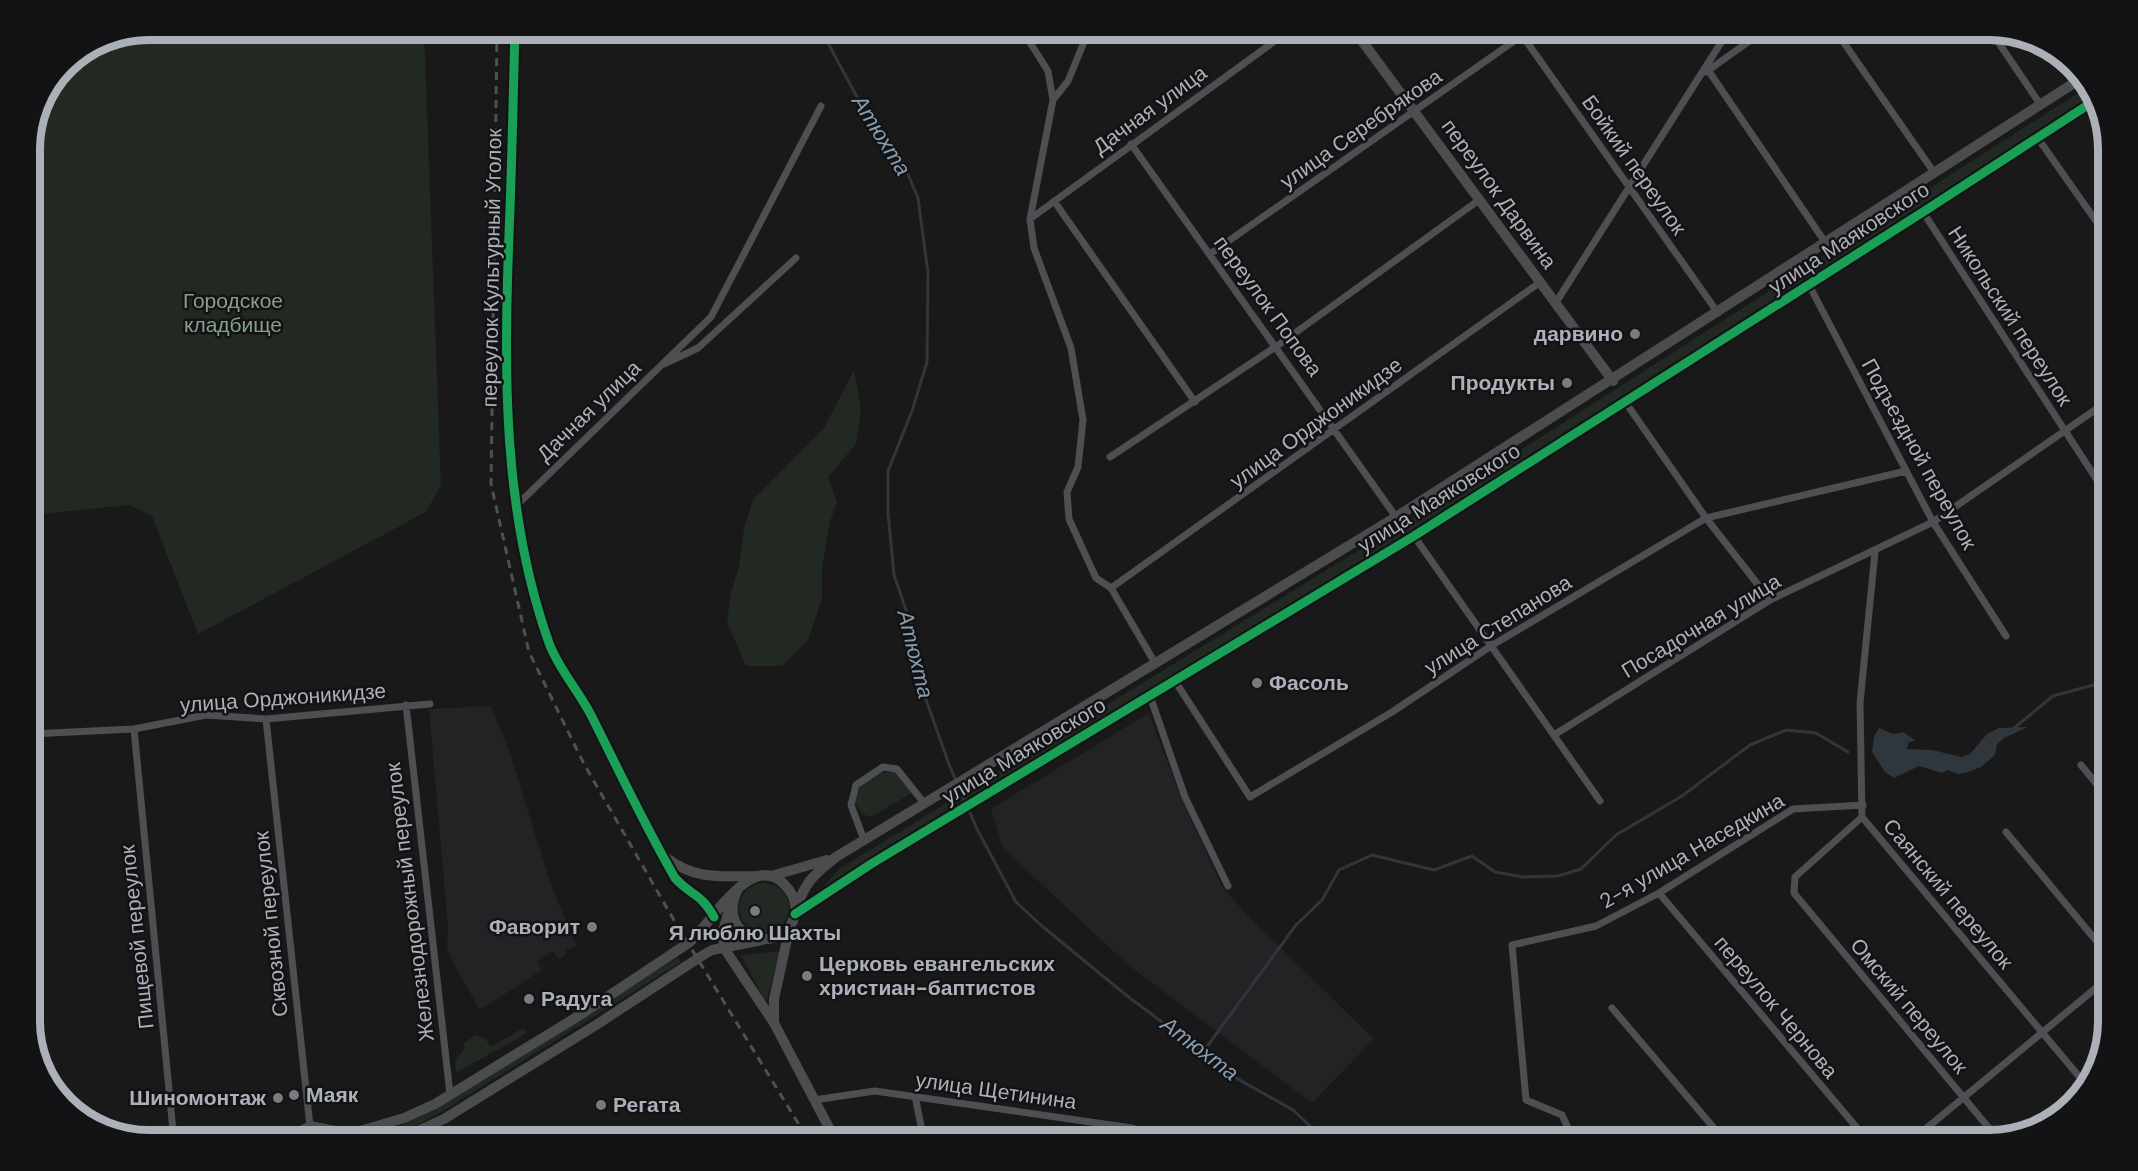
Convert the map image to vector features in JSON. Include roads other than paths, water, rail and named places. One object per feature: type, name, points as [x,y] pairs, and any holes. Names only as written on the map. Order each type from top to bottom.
[{"type":"main road","name":"улица Маяковского","points":[[795,914],[804,887],[813,875],[836,857],[1396,517],[1613,381],[1934,171],[2074,83]]},
{"type":"main road","name":"улица Маяковского","points":[[771,876],[836,857]]},
{"type":"main road","points":[[363,1130],[404,1118],[450,1094],[657,965],[690,942],[747,880],[759,876],[771,876],[782,881],[791,891],[795,914],[790,926],[780,935],[724,948],[700,957],[444,1119],[420,1130]]},
{"type":"main road","points":[[738,889],[732,900],[732,912],[736,924],[745,934],[756,939],[768,939]]},
{"type":"main road","points":[[304,1130],[310,1126],[330,1130]]},
{"type":"street","points":[[1053,100],[1068,81],[1085,40]]},
{"type":"street","name":"Дачная улица","points":[[1030,219],[1276,40]]},
{"type":"street","name":"переулок Дарвина","points":[[1362,40],[1613,381]]},
{"type":"street","name":"улица Серебрякова","points":[[1210,254],[1515,40]]},
{"type":"street","name":"Бойкий переулок","points":[[1526,40],[1718,313]]},
{"type":"street","points":[[1555,304],[1722,40]]},
{"type":"street","points":[[1698,77],[1751,40]]},
{"type":"street","points":[[1842,40],[1934,171]]},
{"type":"street","name":"переулок Культурный Уголок","points":[[515,41],[504,360],[507,424],[517,505]]},
{"type":"street","points":[[1029,41],[1048,70],[1053,100],[1030,219],[1034,248],[1071,348],[1083,420],[1078,467],[1067,492],[1069,519],[1096,578],[1112,588],[1155,663]]},
{"type":"street","points":[[1997,41],[2040,104]]},
{"type":"street","points":[[1708,70],[1825,242]]},
{"type":"street","name":"улица Маяковского","points":[[795,914],[822,895],[1414,536],[1626,403],[2087,104]]},
{"type":"street","name":"Дачная улица","points":[[517,505],[711,316],[821,106]]},
{"type":"street","points":[[2037,137],[2097,222]]},
{"type":"street","name":"переулок Попова","points":[[1131,144],[1336,429],[1396,517]]},
{"type":"street","points":[[1110,457],[1277,346],[1479,200]]},
{"type":"street","points":[[1054,201],[1195,402]]},
{"type":"street","name":"Никольский переулок","points":[[1923,212],[2097,480]]},
{"type":"street","name":"Дачная улица","points":[[659,366],[698,348],[796,258]]},
{"type":"street","name":"улица Орджоникидзе","points":[[1112,588],[1539,283]]},
{"type":"street","name":"Подъездной переулок","points":[[1809,285],[1933,522],[2006,636]]},
{"type":"street","points":[[1626,403],[1706,518],[1770,600]]},
{"type":"street","points":[[1933,522],[2097,408]]},
{"type":"street","name":"улица Степанова","points":[[1175,681],[1250,797],[1392,712],[1491,646],[1706,518],[1906,471]]},
{"type":"street","points":[[517,505],[526,561],[549,642],[558,663],[591,715],[624,785],[675,878],[683,886],[699,895],[714,917]]},
{"type":"street","name":"Посадочная улица","points":[[1554,735],[1770,600],[1875,552],[1933,522]]},
{"type":"street","points":[[1414,536],[1600,801]]},
{"type":"street","name":"Саянский переулок","points":[[1875,552],[1860,703],[1862,817],[2081,1079]]},
{"type":"street","points":[[1150,696],[1185,797],[1228,886]]},
{"type":"street","name":"улица Орджоникидзе","points":[[41,733],[134,729],[206,715],[266,719],[430,704]]},
{"type":"street","name":"Железнодорожный переулок","points":[[406,705],[450,1094]]},
{"type":"street","name":"Сквозной переулок","points":[[266,719],[310,1126]]},
{"type":"street","name":"Пищевой переулок","points":[[134,729],[173,1130]]},
{"type":"street","points":[[2081,765],[2098,785]]},
{"type":"street","points":[[864,840],[851,806],[855,785],[883,767],[897,769],[928,800]]},
{"type":"street","name":"2-я улица Наседкина","points":[[1569,1130],[1562,1115],[1526,1100],[1512,945],[1596,926],[1659,893],[1793,809],[1863,805]]},
{"type":"street","name":"Омский переулок","points":[[1862,817],[1796,877],[1794,893],[1991,1130]]},
{"type":"street","points":[[2007,832],[2098,943]]},
{"type":"street","points":[[663,856],[690,873],[706,876],[759,876]]},
{"type":"street","name":"переулок Чернова","points":[[1659,893],[1859,1130]]},
{"type":"street","points":[[732,900],[723,931],[724,948],[774,1023],[830,1130]]},
{"type":"street","points":[[774,1023],[774,999],[790,926]]},
{"type":"street","points":[[1925,1130],[2098,986]]},
{"type":"street","points":[[1612,1008],[1716,1130]]},
{"type":"street","name":"улица Щетинина","points":[[814,1100],[875,1091],[1138,1130]]},
{"type":"street","points":[[915,1096],[922,1130]]},
{"type":"waterway","name":"Атюхта","points":[[827,41],[858,99],[901,158],[918,198],[928,273],[927,362],[912,411],[888,471],[888,513],[894,575],[918,645],[924,694],[950,767],[977,829],[1016,902],[1042,926],[1126,995],[1238,1079],[1293,1110],[1314,1130]]},
{"type":"waterway","points":[[2013,729],[2053,696],[2098,684]]},
{"type":"waterway","points":[[1203,1052],[1296,925],[1322,900],[1339,870],[1372,855],[1434,870],[1472,856],[1495,872],[1523,877],[1558,876],[1581,869],[1616,835],[1682,796],[1750,745],[1786,730],[1816,733],[1848,752]]},
{"type":"railway","points":[[497,41],[491,484],[529,652],[584,764],[675,922],[802,1130]]},
{"type":"place","name":"дарвино","points":[[1635,334]]},
{"type":"place","name":"Продукты","points":[[1567,383]]},
{"type":"place","name":"Фасоль","points":[[1257,683]]},
{"type":"place","name":"Я люблю Шахты","points":[[755,911]]},
{"type":"place","name":"Фаворит","points":[[592,927]]},
{"type":"place","name":"Церковь евангельских христиан-баптистов","points":[[807,976]]},
{"type":"place","name":"Радуга","points":[[529,999]]},
{"type":"place","name":"Маяк","points":[[294,1095]]},
{"type":"place","name":"Шиномонтаж","points":[[278,1098]]},
{"type":"place","name":"Регата","points":[[601,1105]]},
{"type":"park label","name":"Городское кладбище","points":[[233,313]]}]
